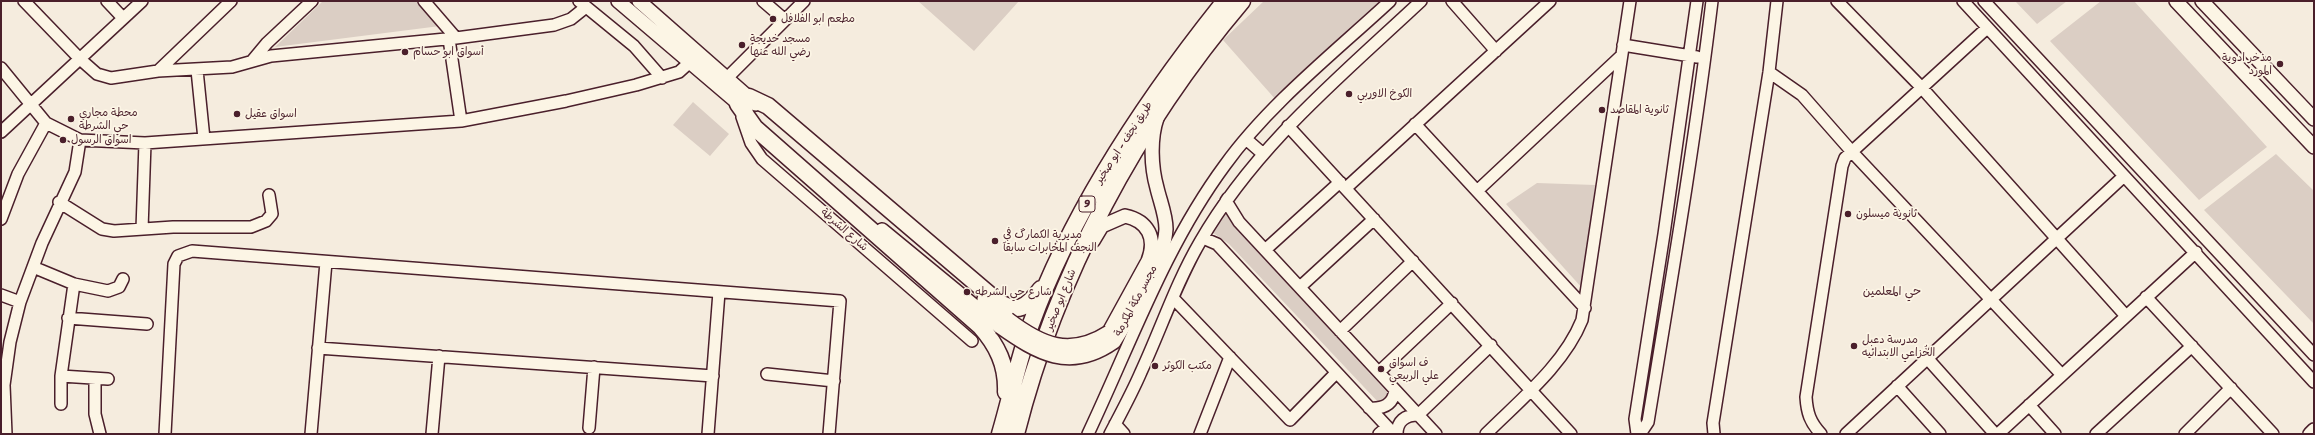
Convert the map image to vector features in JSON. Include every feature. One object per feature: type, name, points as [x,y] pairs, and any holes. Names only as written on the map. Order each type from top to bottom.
[{"type":"highway","name":"طريق نجف - ابو صخير","points":[[1002,428],[1020,356],[1041,300],[1077,222],[1113,158],[1182,56],[1225,1]]},
{"type":"highway","name":"شارع ابو صخير","points":[[1016,434],[1025,398],[1043,346],[1087,237],[1103,204],[1160,110],[1216,32],[1242,1]]},
{"type":"highway","points":[[743,101],[768,106],[1006,308],[1017,309],[1026,306],[1044,286],[1058,263]]},
{"type":"highway","points":[[743,101],[755,128],[963,309],[988,335],[1000,354],[1005,372],[1006,389],[1002,428]]},
{"type":"main road","points":[[618,1],[689,63],[743,101]]},
{"type":"main road","points":[[639,1],[727,78],[743,101]]},
{"type":"main road","points":[[2176,1],[2314,147]]},
{"type":"main road","points":[[2208,3],[2314,119]]},
{"type":"main road","name":"مجسر مكة المكرمة","points":[[743,101],[886,233],[1004,323],[1056,346],[1079,345],[1111,337],[1149,280],[1164,240],[1164,216],[1156,187],[1153,163],[1155,125],[1160,110]]},
{"type":"main road","name":"مجسر مكة المكرمة","points":[[743,101],[894,222],[1004,323]]},
{"type":"main road","name":"مجسر مكة المكرمة","points":[[1065,291],[1079,271],[1102,226],[1125,216],[1143,223],[1148,229],[1153,241],[1153,250],[1111,337]]},
{"type":"main road","points":[[2310,434],[2314,430]]},
{"type":"street","points":[[24,1],[80,59],[97,74],[106,77],[158,71],[232,67],[271,56],[453,38],[554,25],[571,19],[582,4],[634,46],[662,78]]},
{"type":"street","points":[[107,1],[124,18]]},
{"type":"street","points":[[1,132],[142,1]]},
{"type":"street","points":[[158,71],[231,1]]},
{"type":"street","points":[[252,61],[267,43],[312,1]]},
{"type":"street","points":[[424,1],[453,38],[461,121]]},
{"type":"street","points":[[763,1],[785,20]]},
{"type":"street","points":[[727,78],[804,1]]},
{"type":"street","points":[[1088,434],[1182,232],[1212,182],[1246,139],[1266,117],[1390,1]]},
{"type":"street","points":[[1124,434],[1113,429],[1141,372],[1199,243],[1228,198],[1262,153],[1288,126],[1422,1]]},
{"type":"street","points":[[1452,1],[1496,51]]},
{"type":"street","points":[[1265,250],[1415,124],[1550,1]]},
{"type":"street","points":[[1486,434],[1531,390],[1570,346],[1585,308],[1630,1]]},
{"type":"street","points":[[1638,434],[1635,419],[1664,234],[1697,1]]},
{"type":"street","points":[[1638,434],[1648,422],[1679,237],[1712,1]]},
{"type":"street","points":[[1714,434],[1713,423],[1769,72],[1777,1]]},
{"type":"street","points":[[1837,1],[1922,88],[2057,237],[2126,316]]},
{"type":"street","points":[[1963,1],[2196,252],[2314,382]]},
{"type":"street","points":[[1984,1],[2314,356]]},
{"type":"street","points":[[1821,434],[1812,424],[1807,412],[1806,397],[1842,166],[1845,158],[1853,153],[1987,28]]},
{"type":"street","points":[[1623,45],[1705,59]]},
{"type":"street","points":[[1477,191],[1621,56]]},
{"type":"street","points":[[1,68],[46,123],[80,140],[146,143],[461,121],[589,96],[662,78],[679,72],[689,63]]},
{"type":"street","points":[[197,70],[204,139]]},
{"type":"street","points":[[1769,72],[1802,95],[1853,153],[2062,374]]},
{"type":"street","points":[[2046,92],[2056,90],[2058,87],[2058,80]]},
{"type":"street","name":"شارع الشرطة","points":[[743,101],[751,143],[762,159],[972,341]]},
{"type":"street","points":[[2070,118],[2071,110],[2078,106],[2082,108]]},
{"type":"street","points":[[1,219],[18,174],[46,123]]},
{"type":"street","points":[[1415,124],[1585,308]]},
{"type":"street","points":[[1288,126],[1491,345],[1571,434]]},
{"type":"street","points":[[1246,139],[1262,153]]},
{"type":"street","points":[[6,434],[4,385],[10,342],[20,302],[59,202],[75,172],[80,140]]},
{"type":"street","points":[[142,229],[146,143]]},
{"type":"street","points":[[1846,434],[1989,298],[2124,176]]},
{"type":"street","points":[[59,202],[102,229],[114,231],[173,227],[251,227],[266,220],[272,214],[269,195]]},
{"type":"street","points":[[1228,198],[1226,201],[1234,215],[1436,434]]},
{"type":"street","points":[[1300,287],[1374,219]]},
{"type":"street","points":[[1664,234],[1679,237]]},
{"type":"street","points":[[1199,243],[1203,238],[1217,244],[1369,408],[1387,432]]},
{"type":"street","points":[[165,434],[174,264],[178,256],[192,252],[840,301],[830,434]]},
{"type":"street","points":[[1998,434],[2196,252]]},
{"type":"street","points":[[1340,331],[1413,261]]},
{"type":"street","points":[[311,434],[326,262]]},
{"type":"street","points":[[34,267],[74,284],[108,291],[120,287],[123,279]]},
{"type":"street","points":[[61,404],[61,376],[74,284]]},
{"type":"street","points":[[708,434],[719,292]]},
{"type":"street","points":[[1,295],[20,302]]},
{"type":"street","points":[[1173,298],[1290,420],[1336,373]]},
{"type":"street","points":[[2146,298],[2273,434]]},
{"type":"street","points":[[1379,372],[1452,303]]},
{"type":"street","points":[[68,318],[147,324]]},
{"type":"street","points":[[1397,434],[1401,420],[1406,416],[1418,415],[1491,345]]},
{"type":"street","points":[[2096,434],[2192,346]]},
{"type":"street","points":[[318,348],[713,376]]},
{"type":"street","points":[[432,434],[439,356]]},
{"type":"street","points":[[1212,434],[1202,430],[1230,357]]},
{"type":"street","points":[[1927,358],[1995,434]]},
{"type":"street","points":[[589,428],[594,367]]},
{"type":"street","points":[[767,374],[834,381]]},
{"type":"street","points":[[61,376],[108,379]]},
{"type":"street","points":[[95,378],[96,414],[100,434]]},
{"type":"street","points":[[1897,386],[1940,434]]},
{"type":"street","points":[[2185,434],[2231,388]]},
{"type":"street","points":[[1369,408],[1382,408],[1388,406],[1392,401],[1395,390]]},
{"type":"street","points":[[2029,405],[2054,434]]},
{"type":"shaded area","points":[[323,1],[417,1],[440,26],[275,47]]},
{"type":"shaded area","points":[[918,1],[1019,1],[974,51]]},
{"type":"shaded area","points":[[1264,1],[1384,1],[1276,100],[1223,40]]},
{"type":"shaded area","points":[[2015,1],[2067,1],[2037,24]]},
{"type":"shaded area","points":[[2101,1],[2134,1],[2267,147],[2199,200],[2050,41]]},
{"type":"shaded area","points":[[693,102],[729,134],[710,156],[673,125]]},
{"type":"shaded area","points":[[2276,154],[2314,191],[2314,324],[2204,210]]},
{"type":"shaded area","points":[[1537,183],[1595,185],[1583,289],[1506,204]]},
{"type":"shaded area","points":[[1226,214],[1234,226],[1388,393],[1379,403],[1229,244],[1212,232]]},
{"type":"place","name":"مطعم ابو الفلافل","points":[[773,19]]},
{"type":"place","name":"مسجد خديجة رضي الله عنها","points":[[742,45]]},
{"type":"place","name":"أسواق ابو حسام","points":[[405,52]]},
{"type":"place","name":"مذخر ادوية المورد","points":[[2280,64]]},
{"type":"place","name":"الكوخ الاوربي","points":[[1349,94]]},
{"type":"place","name":"ثانوية المقاصد","points":[[1602,110]]},
{"type":"place","name":"اسواق عقيل","points":[[237,114]]},
{"type":"place","name":"محطة مجاري حي الشرطة","points":[[71,119]]},
{"type":"place","name":"اسواق الرسول","points":[[63,140]]},
{"type":"place","name":"ثانوية ميسلون","points":[[1848,214]]},
{"type":"place","name":"مديرية الكمارگ في النجف المخابرات سابقآ","points":[[995,241]]},
{"type":"place","name":"شارع حي الشرطه","points":[[967,292]]},
{"type":"place","name":"مدرسة دعبل الخُزاعي الابتدائيه","points":[[1854,346]]},
{"type":"place","name":"مكتب الكوثر","points":[[1155,366]]},
{"type":"place","name":"ف اسواق علي الربيعي","points":[[1381,369]]},
{"type":"district","name":"حي المعلمین","points":[[1892,292]]}]
